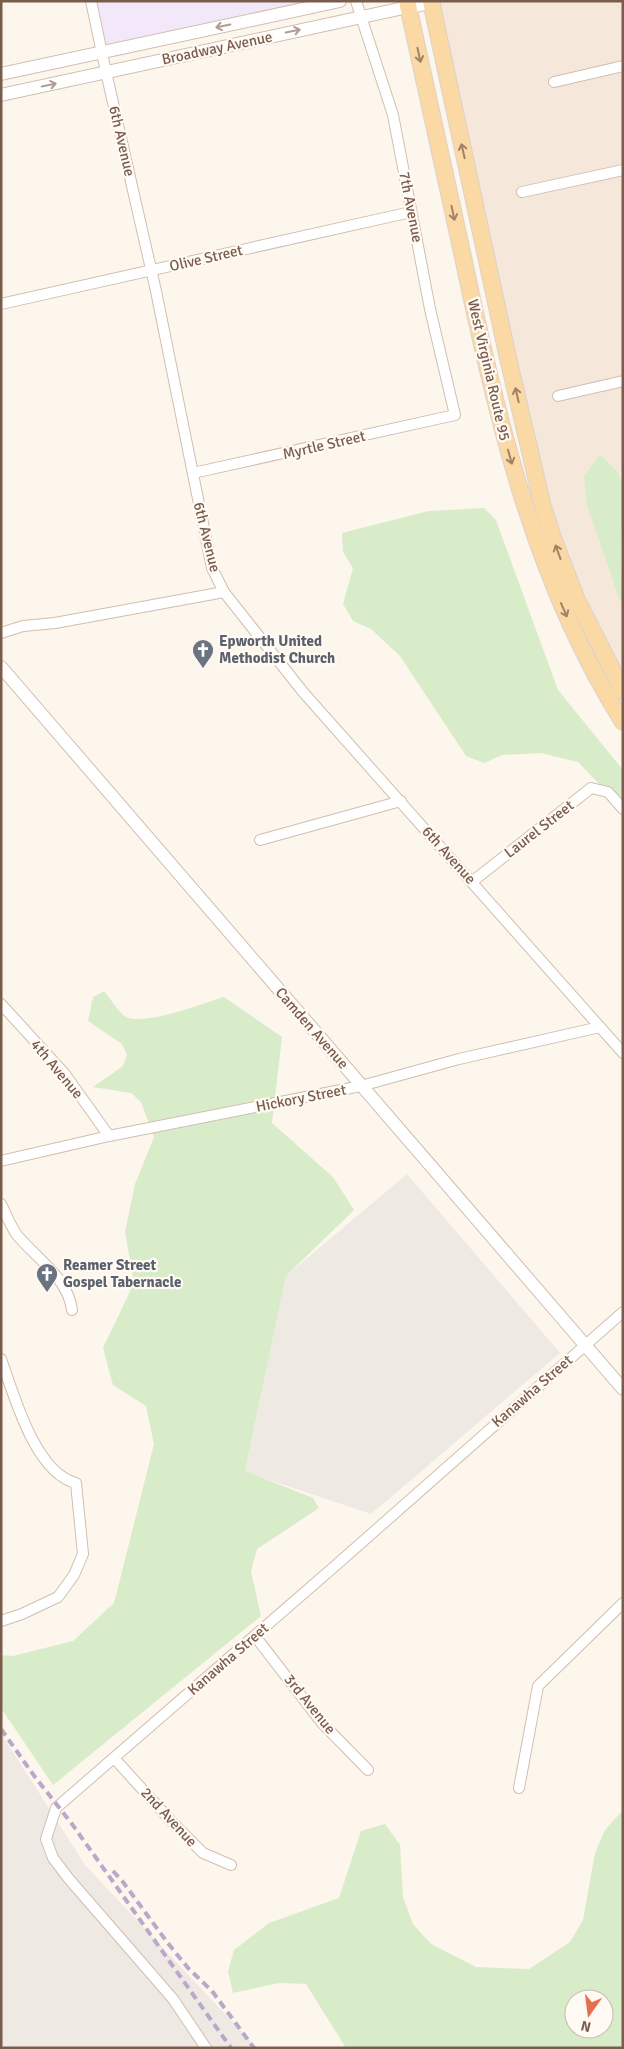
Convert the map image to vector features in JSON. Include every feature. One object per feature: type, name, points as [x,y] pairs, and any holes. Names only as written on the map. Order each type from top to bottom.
[{"type":"main road","name":"Broadway Avenue","points":[[408,4],[432,1]]},
{"type":"main road","name":"West Virginia Route 95","points":[[432,1],[510,367],[543,507],[558,553],[576,598],[623,691]]},
{"type":"main road","name":"West Virginia Route 95","points":[[408,4],[487,370],[517,480],[538,546],[567,617],[587,658],[623,722]]},
{"type":"street","name":"6th Avenue","points":[[91,1],[151,270],[212,568],[224,592],[303,692],[623,1053]]},
{"type":"street","name":"Broadway Avenue","points":[[1,74],[340,1]]},
{"type":"street","name":"7th Avenue","points":[[356,1],[394,115],[430,309],[455,415]]},
{"type":"street","name":"Broadway Avenue","points":[[1,95],[360,17],[408,4]]},
{"type":"street","points":[[554,82],[623,66]]},
{"type":"street","points":[[522,192],[623,170]]},
{"type":"street","name":"Olive Street","points":[[1,304],[411,212]]},
{"type":"street","points":[[558,396],[623,381]]},
{"type":"street","name":"Myrtle Street","points":[[193,473],[455,415]]},
{"type":"street","points":[[1,633],[23,626],[65,621],[224,592]]},
{"type":"street","name":"Camden Avenue","points":[[1,667],[623,1389]]},
{"type":"street","name":"Laurel Street","points":[[472,881],[591,788],[608,792],[623,809]]},
{"type":"street","points":[[260,840],[401,801]]},
{"type":"street","name":"4th Avenue","points":[[2,1007],[64,1073],[109,1136]]},
{"type":"street","name":"Hickory Street","points":[[1,1160],[109,1136],[361,1086],[459,1059],[600,1027]]},
{"type":"street","points":[[1,1204],[16,1234],[55,1274],[70,1299],[72,1310]]},
{"type":"street","name":"Kanawha Street","points":[[206,2048],[173,1999],[69,1880],[53,1858],[46,1839],[56,1808],[255,1636],[623,1312]]},
{"type":"street","points":[[1,1359],[20,1414],[38,1450],[60,1476],[76,1483],[83,1554],[74,1575],[58,1597],[22,1614],[1,1621]]},
{"type":"street","points":[[519,1788],[538,1686],[623,1603]]},
{"type":"street","name":"3rd Avenue","points":[[255,1636],[322,1723],[368,1770]]},
{"type":"street","name":"2nd Avenue","points":[[114,1758],[203,1853],[230,1865]]},
{"type":"shaded area","points":[[91,1],[330,1],[101,50]]},
{"type":"shaded area","points":[[430,1],[623,1],[623,487],[618,472],[600,454],[584,476],[587,506],[623,610],[623,688],[538,486]]},
{"type":"shaded area","points":[[407,1174],[560,1353],[371,1514],[245,1472],[286,1276]]},
{"type":"shaded area","points":[[1,1733],[85,1865],[257,2048],[1,2048]]},
{"type":"green space","points":[[600,454],[618,472],[623,487],[621,552],[623,610],[587,506],[584,476]]},
{"type":"green space","points":[[484,508],[496,520],[558,690],[623,770],[623,809],[578,762],[541,753],[502,755],[484,763],[466,756],[400,656],[371,629],[353,621],[343,604],[353,568],[343,552],[342,533],[429,511]]},
{"type":"green space","points":[[104,991],[126,1017],[135,1019],[160,1016],[224,997],[282,1037],[272,1123],[333,1177],[354,1210],[286,1276],[245,1471],[313,1498],[319,1508],[257,1549],[251,1571],[261,1616],[53,1785],[1,1708],[1,1655],[13,1656],[73,1641],[114,1603],[154,1444],[146,1406],[113,1385],[103,1348],[134,1283],[125,1232],[135,1184],[154,1137],[141,1102],[131,1093],[93,1087],[123,1066],[127,1055],[122,1044],[88,1021],[93,997]]},
{"type":"green space","points":[[623,1810],[623,2048],[346,2048],[306,1984],[279,1983],[233,1993],[228,1971],[234,1950],[269,1923],[339,1898],[361,1831],[385,1824],[400,1845],[403,1897],[413,1924],[431,1944],[476,1967],[529,1969],[570,1942],[583,1920],[595,1853],[605,1830]]},
{"type":"railway","points":[[1,1729],[35,1777],[72,1824],[231,2048]]},
{"type":"railway","points":[[113,1871],[188,1968],[212,1991],[254,2048]]},
{"type":"place","name":"Epworth United Methodist Church","points":[[203,669]]},
{"type":"place","name":"Reamer Street Gospel Tabernacle","points":[[47,1293]]}]
